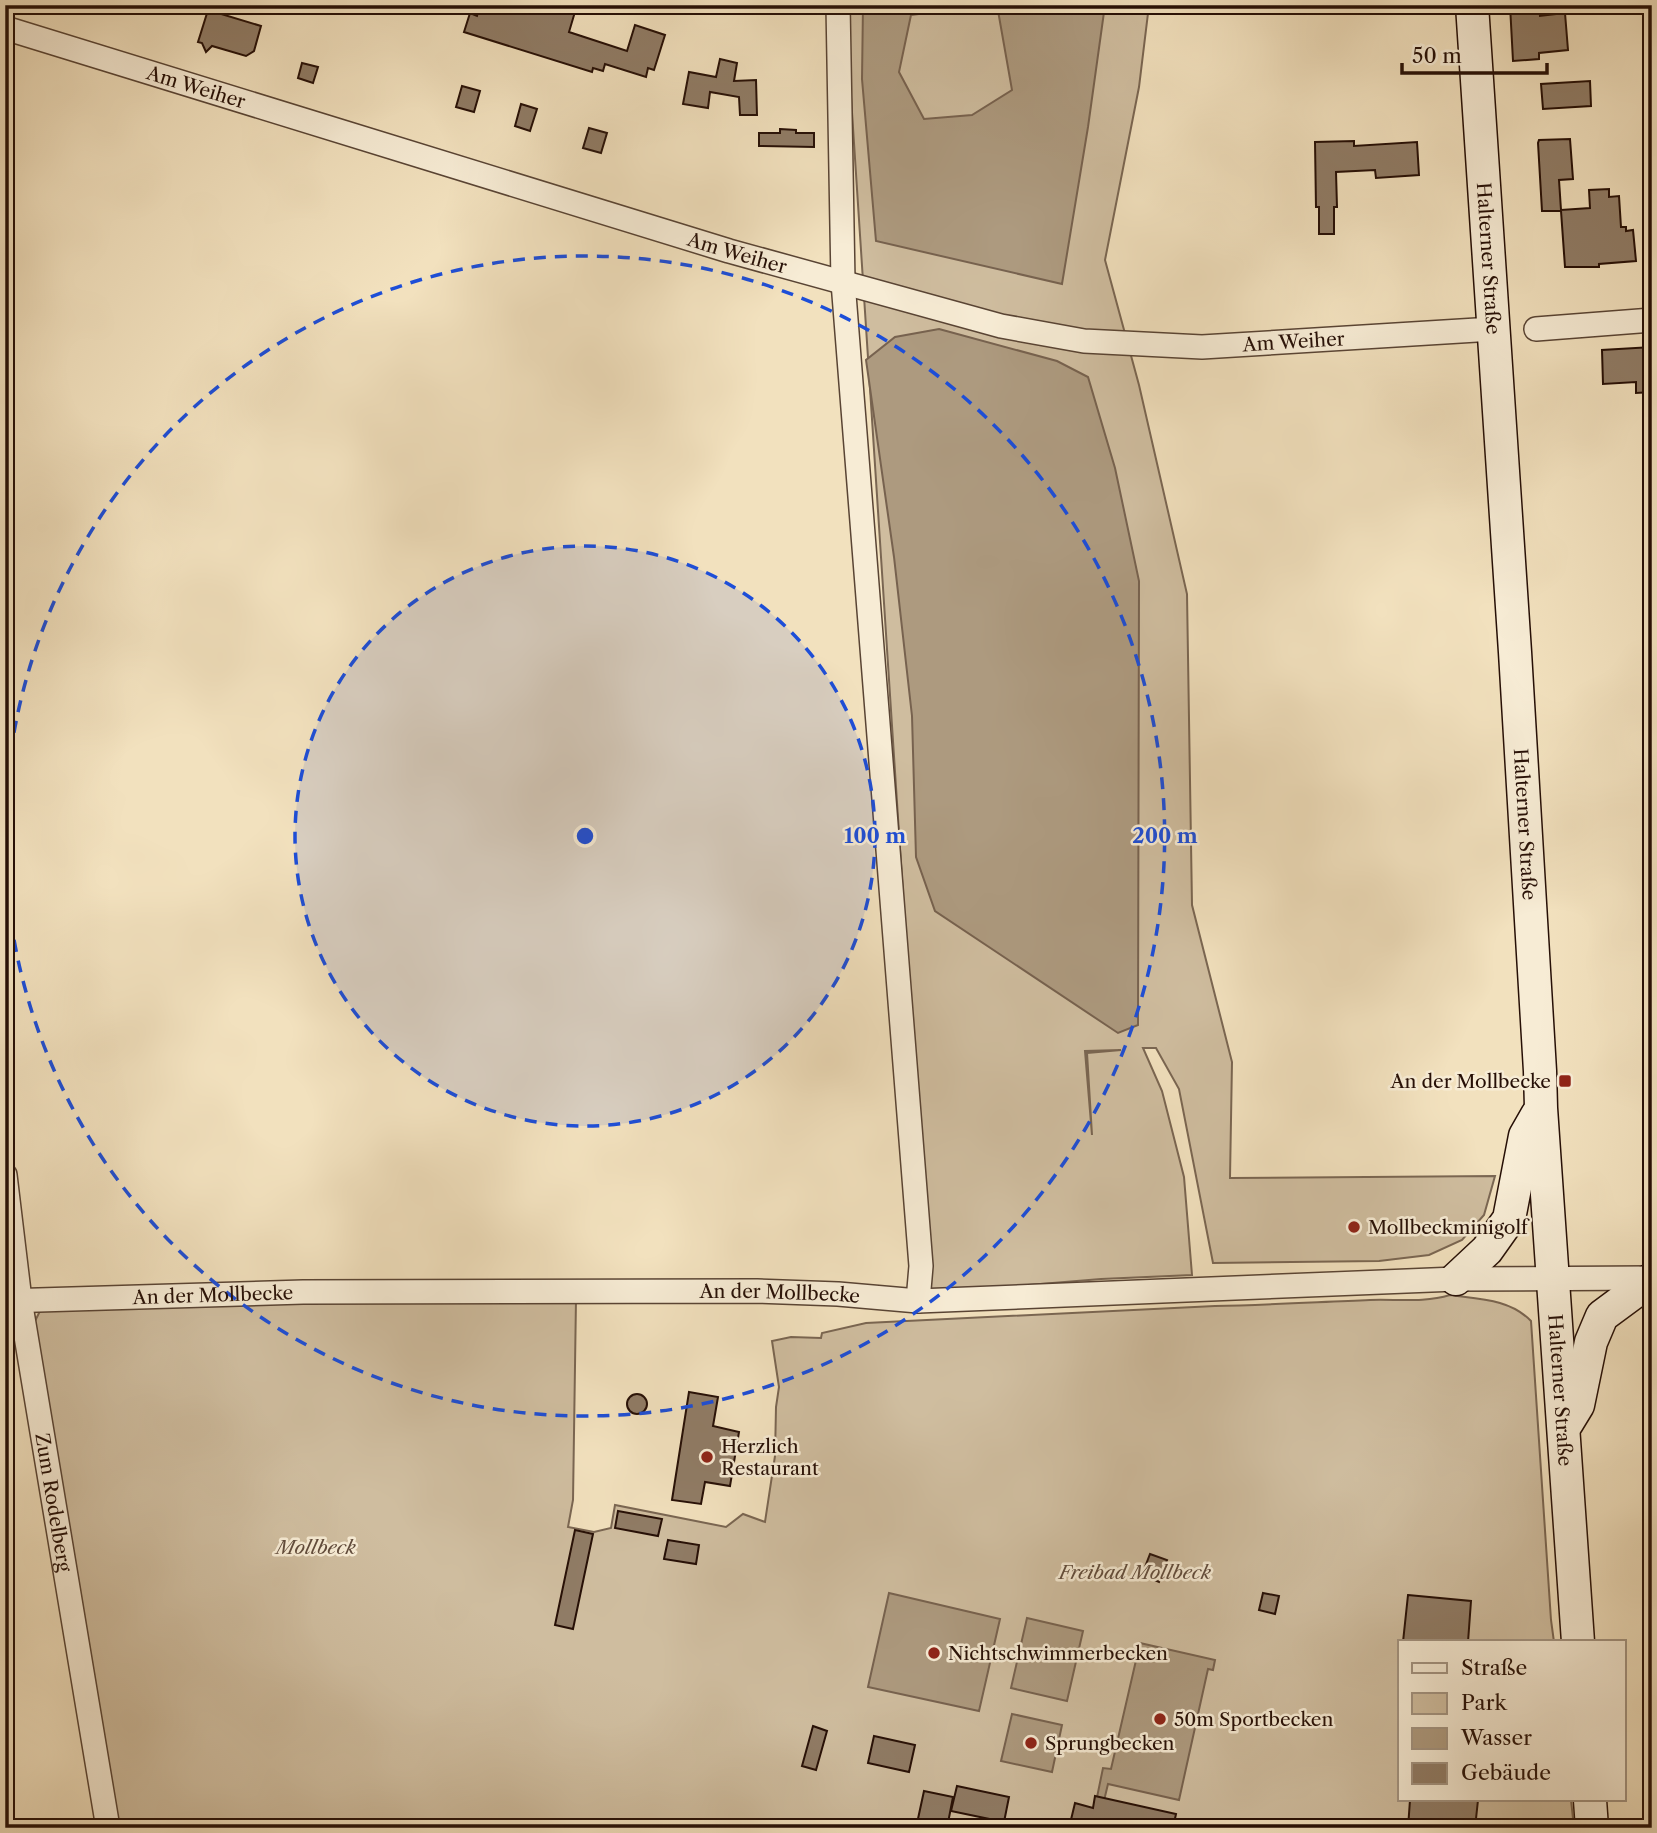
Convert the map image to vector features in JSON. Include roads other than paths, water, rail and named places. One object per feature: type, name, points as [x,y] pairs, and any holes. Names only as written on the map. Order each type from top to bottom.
[{"type":"main road","name":"Halterner Straße","points":[[1472,5],[1481,330],[1515,652],[1541,1108],[1578,1640]]},
{"type":"main road","points":[[1455,1279],[1487,1250],[1508,1219],[1525,1136],[1541,1108]]},
{"type":"main road","points":[[1564,1427],[1578,1405],[1591,1342],[1602,1316],[1652,1278]]},
{"type":"main road","points":[[1590,1801],[1592,1828]]},
{"type":"street","points":[[838,5],[843,282],[921,1266],[918,1301]]},
{"type":"street","name":"Am Weiher","points":[[5,28],[729,251],[1001,326],[1084,341],[1202,347],[1481,330]]},
{"type":"street","points":[[1536,329],[1652,320]]},
{"type":"street","name":"Zum Rodelberg","points":[[5,1175],[13,1300],[108,1828]]},
{"type":"street","name":"An der Mollbecke","points":[[13,1300],[303,1292],[757,1291],[918,1301],[1455,1279],[1652,1278]]},
{"type":"water","points":[[863,5],[988,5],[911,15],[899,72],[924,119],[972,115],[1012,90],[997,5],[1105,5],[1062,284],[876,241],[862,79]]},
{"type":"water","points":[[939,329],[1057,361],[1088,377],[1115,468],[1139,581],[1138,1025],[1118,1033],[935,911],[916,857],[912,716],[894,557],[866,360],[895,337]]},
{"type":"water","name":"Nichtschwimmerbecken","points":[[889,1593],[1000,1619],[979,1711],[868,1687]]},
{"type":"water","name":"Nichtschwimmerbecken","points":[[1027,1618],[1083,1631],[1067,1701],[1011,1688]]},
{"type":"water","name":"50m Sportbecken","points":[[1140,1643],[1215,1660],[1213,1670],[1208,1669],[1179,1800],[1108,1784],[1102,1809],[1095,1807],[1103,1768],[1111,1769]]},
{"type":"water","name":"Sprungbecken","points":[[1012,1714],[1062,1725],[1052,1772],[1001,1761]]},
{"type":"place","name":"An der Mollbecke","points":[[1565,1081]]},
{"type":"place","name":"Mollbeckminigolf","points":[[1354,1227]]},
{"type":"place","name":"Herzlich Restaurant","points":[[707,1457]]},
{"type":"place","name":"Nichtschwimmerbecken","points":[[934,1653]]},
{"type":"place","name":"50m Sportbecken","points":[[1160,1719]]},
{"type":"place","name":"Sprungbecken","points":[[1031,1743]]},
{"type":"park label","name":"Mollbeck","points":[[316,1547]]},
{"type":"park label","name":"Freibad Mollbeck","points":[[1135,1572]]}]
